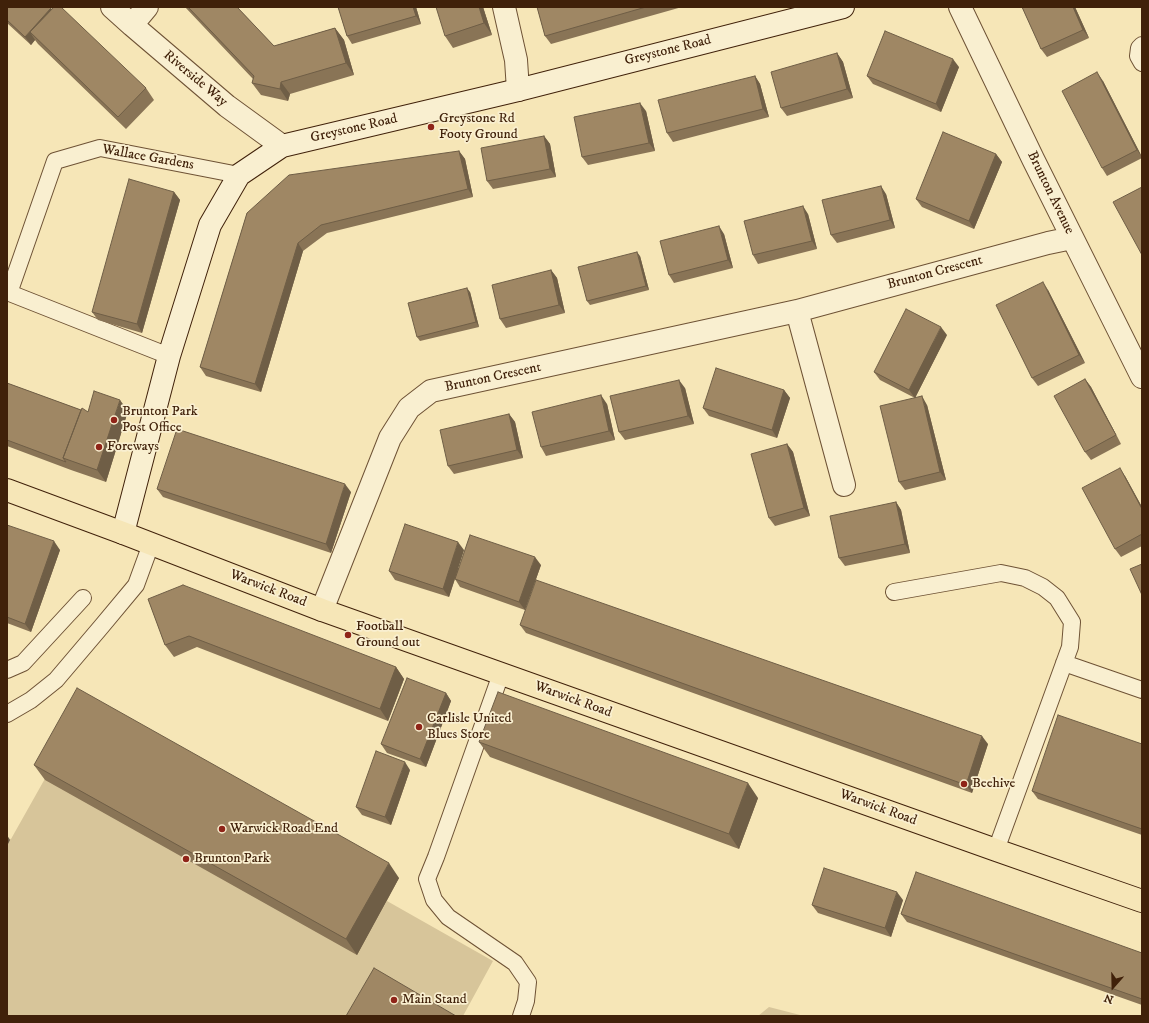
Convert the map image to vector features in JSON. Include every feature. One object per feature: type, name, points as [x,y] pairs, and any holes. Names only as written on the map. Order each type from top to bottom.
[{"type":"main road","name":"Warwick Road","points":[[7,490],[322,610],[1142,901]]},
{"type":"street","name":"Riverside Way","points":[[112,7],[227,106],[282,146]]},
{"type":"street","points":[[132,25],[147,7]]},
{"type":"street","points":[[504,7],[516,60],[518,90]]},
{"type":"street","name":"Greystone Road","points":[[123,533],[169,356],[210,225],[239,174],[282,146],[518,90],[843,7]]},
{"type":"street","name":"Brunton Avenue","points":[[960,7],[1072,238],[1142,377]]},
{"type":"street","name":"Brunton Crescent","points":[[322,610],[390,438],[409,408],[431,391],[798,311],[1048,243],[1072,238]]},
{"type":"street","points":[[798,311],[844,485]]},
{"type":"lane","points":[[1142,45],[1139,48],[1138,56],[1142,63]]},
{"type":"lane","name":"Wallace Gardens","points":[[8,292],[55,161],[100,148],[239,174]]},
{"type":"lane","points":[[8,292],[169,356]]},
{"type":"lane","points":[[7,714],[31,700],[56,680],[96,633],[136,584],[151,544]]},
{"type":"lane","points":[[894,592],[1001,573],[1025,578],[1043,587],[1057,598],[1072,622],[1070,647],[996,850]]},
{"type":"lane","points":[[7,670],[23,664],[82,598]]},
{"type":"lane","points":[[1064,663],[1142,690]]},
{"type":"lane","points":[[501,674],[427,879],[434,900],[448,917],[516,963],[528,982],[526,1001],[521,1016]]},
{"type":"shaded area","name":"Brunton Park","points":[[87,704],[399,878],[387,901],[493,961],[463,1016],[7,1016],[7,838],[11,839]]},
{"type":"shaded area","points":[[769,1007],[804,1016],[758,1016]]},
{"type":"building","points":[[7,7],[51,8],[25,37],[7,20]]},
{"type":"building","points":[[54,7],[61,7],[146,88],[118,117],[30,32]]},
{"type":"building","points":[[188,7],[237,7],[274,46],[335,28],[346,63],[281,82],[280,89],[252,83],[254,76]]},
{"type":"building","points":[[338,7],[413,7],[416,16],[347,36]]},
{"type":"building","points":[[436,7],[479,7],[484,23],[445,36]]},
{"type":"building","points":[[537,7],[646,7],[545,36]]},
{"type":"building","points":[[1022,7],[1073,7],[1083,30],[1041,49]]},
{"type":"building","points":[[885,31],[953,59],[936,104],[867,76]]},
{"type":"building","points":[[837,53],[847,89],[781,108],[771,72]]},
{"type":"building","points":[[1097,72],[1137,150],[1102,168],[1062,91]]},
{"type":"building","points":[[755,76],[763,109],[667,133],[658,100]]},
{"type":"building","points":[[640,103],[649,143],[582,157],[574,117]]},
{"type":"building","points":[[943,132],[996,154],[969,221],[916,199]]},
{"type":"building","points":[[544,136],[550,169],[487,181],[481,148]]},
{"type":"building","points":[[459,151],[468,189],[321,225],[298,243],[255,384],[200,367],[247,213],[289,175]]},
{"type":"building","points":[[129,179],[174,192],[137,324],[92,312]]},
{"type":"building","points":[[881,186],[890,220],[831,235],[822,200]]},
{"type":"building","points":[[1142,187],[1142,255],[1113,202]]},
{"type":"building","points":[[803,206],[812,241],[753,255],[744,221]]},
{"type":"building","points":[[719,226],[728,260],[669,275],[660,241]]},
{"type":"building","points":[[637,252],[646,286],[587,301],[578,267]]},
{"type":"building","points":[[551,270],[559,305],[500,319],[492,285]]},
{"type":"building","points":[[1043,282],[1079,355],[1032,378],[996,305]]},
{"type":"building","points":[[467,288],[476,322],[417,337],[408,303]]},
{"type":"building","points":[[906,309],[941,327],[909,390],[874,372]]},
{"type":"building","points":[[716,368],[784,390],[772,430],[703,408]]},
{"type":"building","points":[[1085,379],[1116,435],[1085,452],[1054,396]]},
{"type":"building","points":[[679,380],[688,416],[619,432],[610,396]]},
{"type":"building","points":[[7,383],[81,410],[63,458],[66,462],[7,440]]},
{"type":"building","points":[[94,391],[120,400],[97,470],[63,458],[82,408],[88,412]]},
{"type":"building","points":[[601,395],[609,431],[541,447],[532,412]]},
{"type":"building","points":[[922,396],[940,472],[899,482],[880,406]]},
{"type":"building","points":[[509,414],[517,450],[448,466],[440,430]]},
{"type":"building","points":[[177,429],[345,484],[326,544],[157,489]]},
{"type":"building","points":[[787,444],[804,508],[769,518],[751,454]]},
{"type":"building","points":[[1120,468],[1142,509],[1142,534],[1115,549],[1082,488]]},
{"type":"building","points":[[896,502],[905,544],[839,558],[830,516]]},
{"type":"building","points":[[405,524],[458,542],[443,589],[389,571]]},
{"type":"building","points":[[7,525],[54,541],[25,624],[7,617]]},
{"type":"building","points":[[470,535],[535,557],[519,602],[455,579]]},
{"type":"building","points":[[1142,564],[1142,595],[1130,569]]},
{"type":"building","points":[[536,580],[982,736],[966,785],[520,625]]},
{"type":"building","points":[[183,585],[396,667],[380,709],[189,636],[165,645],[148,599]]},
{"type":"building","name":"Carlisle United Blues Store","points":[[407,678],[446,693],[420,759],[381,744]]},
{"type":"building","name":"Warwick Road End","points":[[77,688],[389,863],[346,939],[34,765]]},
{"type":"building","points":[[498,692],[748,783],[729,834],[479,742]]},
{"type":"building","points":[[1058,715],[1142,744],[1142,829],[1032,791]]},
{"type":"building","points":[[376,751],[405,762],[385,817],[356,807]]},
{"type":"building","points":[[824,868],[897,892],[885,928],[812,905]]},
{"type":"building","points":[[916,872],[1142,953],[1142,999],[901,914]]},
{"type":"building","points":[[374,968],[456,1016],[346,1016]]},
{"type":"place","name":"Greystone Rd Footy Ground","points":[[431,127]]},
{"type":"place","name":"Brunton Park Post Office","points":[[114,420]]},
{"type":"place","name":"Foreways","points":[[99,447]]},
{"type":"place","name":"Football Ground out","points":[[348,635]]},
{"type":"place","name":"Carlisle United Blues Store","points":[[419,727]]},
{"type":"place","name":"Beehive","points":[[964,784]]},
{"type":"place","name":"Warwick Road End","points":[[222,829]]},
{"type":"place","name":"Brunton Park","points":[[186,859]]},
{"type":"place","name":"Main Stand","points":[[394,1000]]}]
